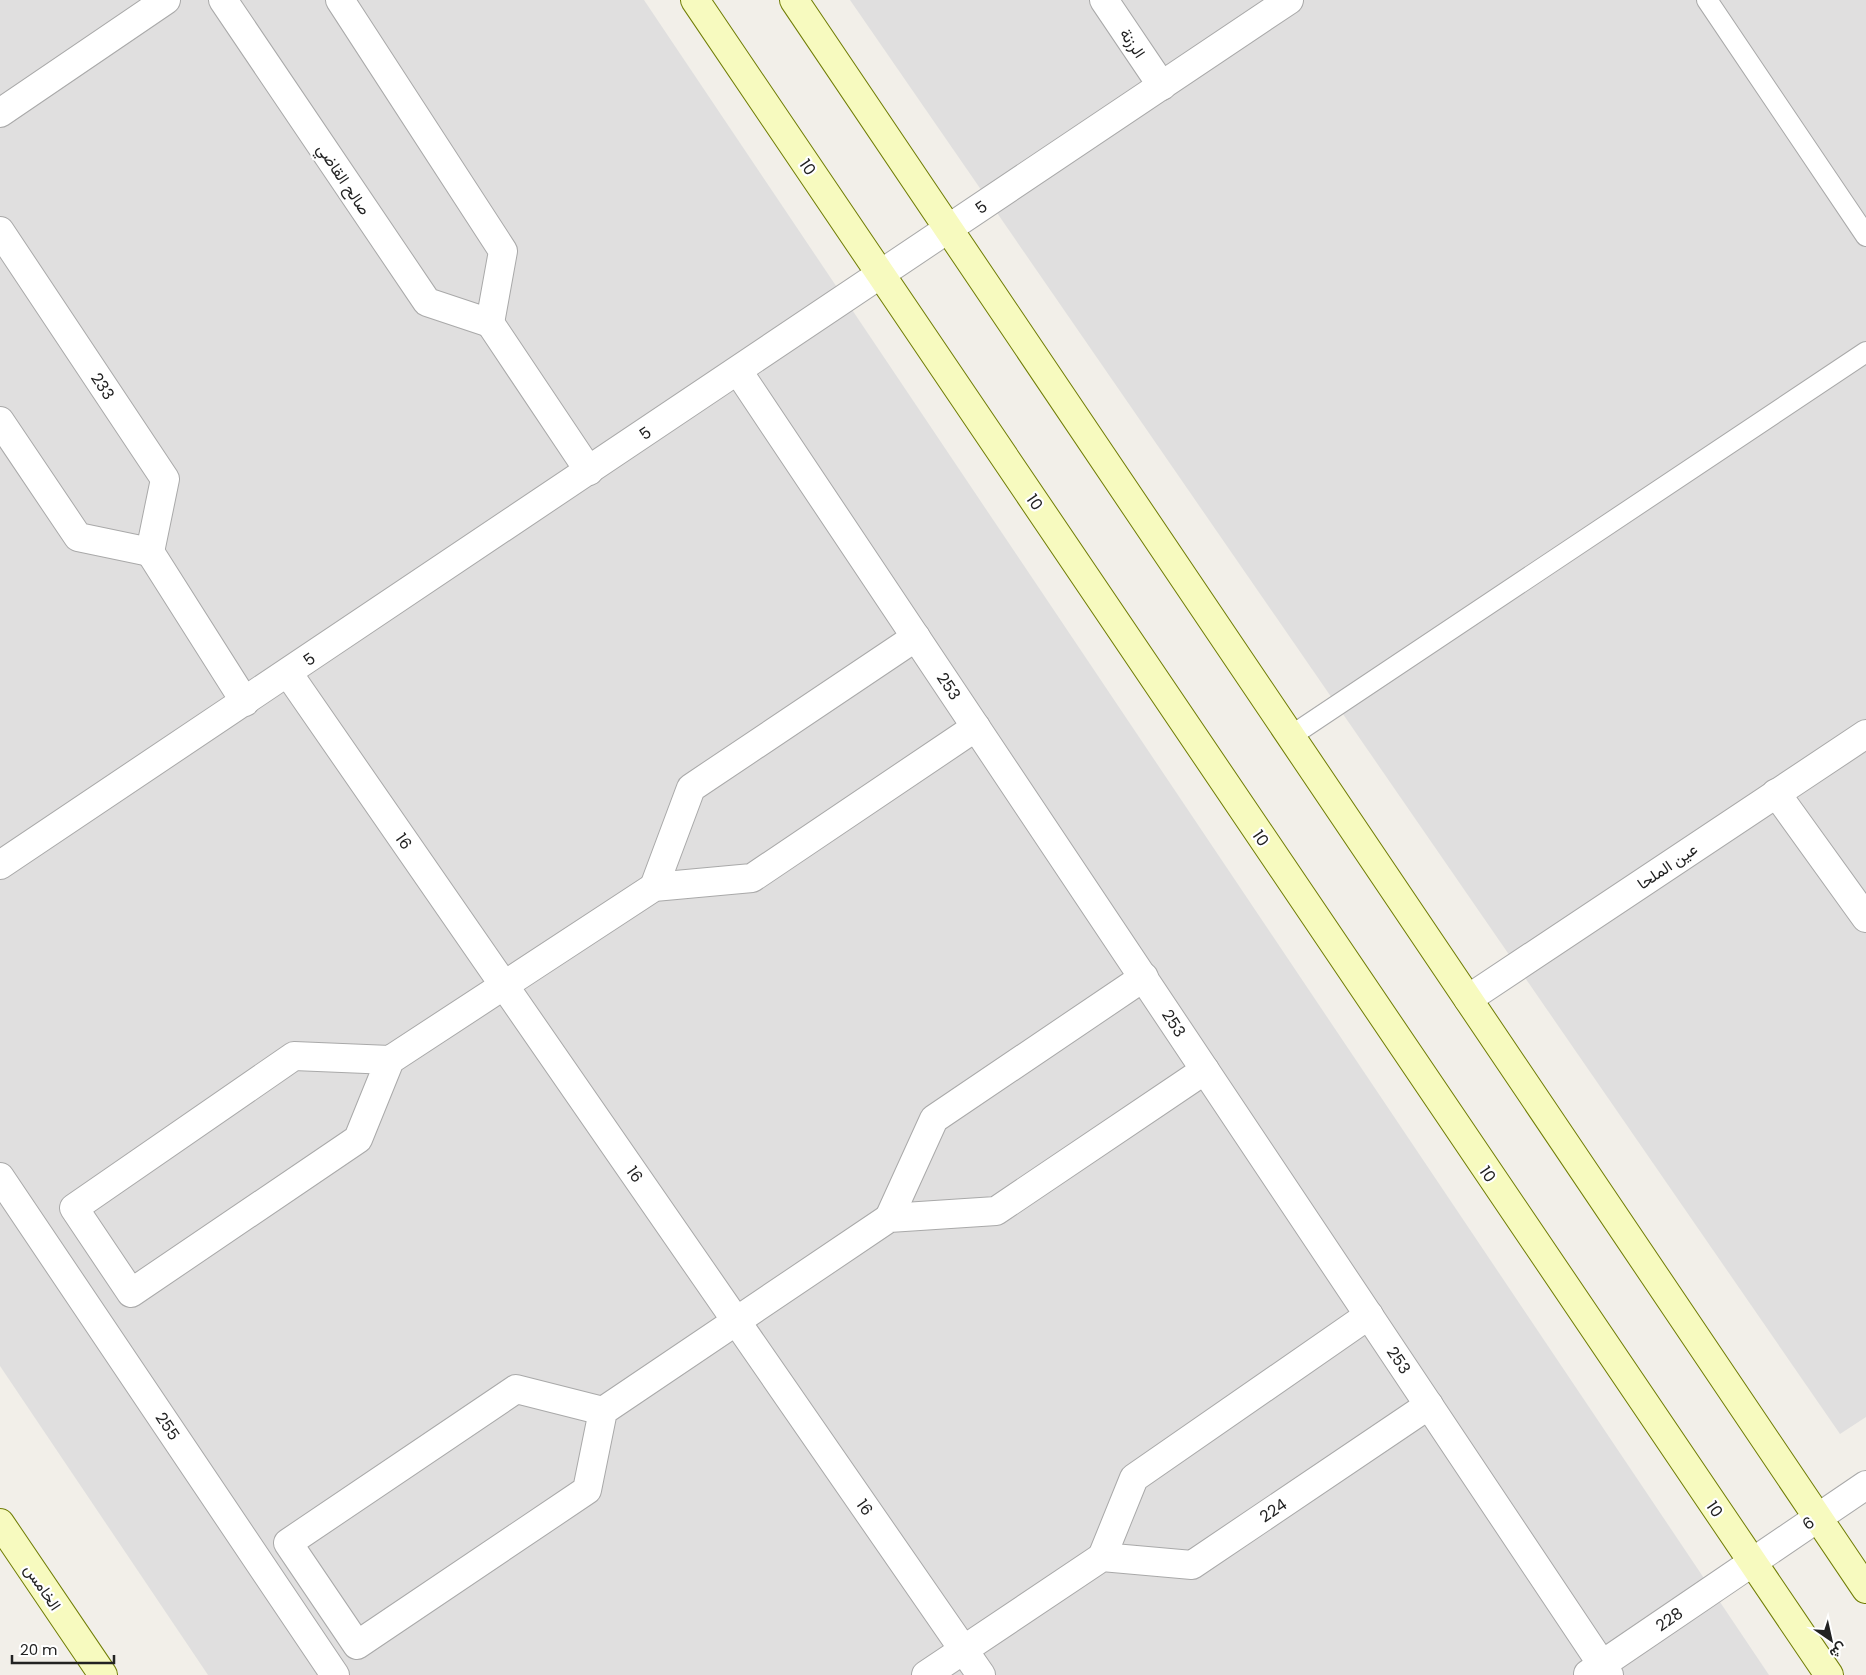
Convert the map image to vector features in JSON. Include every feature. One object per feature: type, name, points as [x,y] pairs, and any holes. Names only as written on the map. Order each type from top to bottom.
[{"type":"street","points":[[0,113],[166,0]]},
{"type":"street","name":"صالح القاضي","points":[[223,0],[427,302],[490,324]]},
{"type":"street","points":[[340,0],[503,251],[490,324],[589,470]]},
{"type":"street","name":"10","points":[[695,0],[1750,1562],[1829,1675]]},
{"type":"street","points":[[794,0],[1866,1589]]},
{"type":"street","name":"الرزنة","points":[[1104,0],[1162,86]]},
{"type":"street","name":"5","points":[[0,865],[1289,0]]},
{"type":"street","name":"233","points":[[0,232],[165,479],[150,552]]},
{"type":"street","name":"253","points":[[738,371],[1429,1405],[1600,1672]]},
{"type":"street","points":[[0,421],[78,537],[150,552],[245,702]]},
{"type":"street","points":[[654,887],[691,788],[916,637]]},
{"type":"street","name":"16","points":[[288,673],[981,1675]]},
{"type":"street","points":[[390,1060],[294,1056],[74,1208],[131,1292],[358,1139],[390,1060],[503,984],[654,887],[752,878],[976,727]]},
{"type":"street","name":"عين الملحا","points":[[1468,999],[1866,734]]},
{"type":"street","points":[[1776,793],[1866,918]]},
{"type":"street","points":[[889,1218],[934,1119],[1144,977]]},
{"type":"street","points":[[603,1411],[516,1389],[288,1543],[357,1645],[587,1490],[603,1411],[889,1218],[996,1211],[1205,1070]]},
{"type":"street","name":"255","points":[[0,1177],[335,1675]]},
{"type":"street","points":[[926,1675],[1102,1556],[1134,1478],[1369,1316]]},
{"type":"street","name":"224","points":[[1102,1556],[1192,1565],[1429,1405]]},
{"type":"street","name":"6","points":[[1750,1562],[1866,1485]]},
{"type":"street","name":"الخامس","points":[[0,1523],[103,1675]]},
{"type":"street","name":"228","points":[[1600,1672],[1750,1562]]},
{"type":"lane","points":[[1706,0],[1866,236]]},
{"type":"lane","points":[[1291,736],[1866,352]]},
{"type":"shaded area","points":[[0,0],[644,0],[1769,1675],[208,1675],[0,1366]]},
{"type":"shaded area","points":[[850,0],[1866,0],[1866,1417],[1840,1434]]}]
